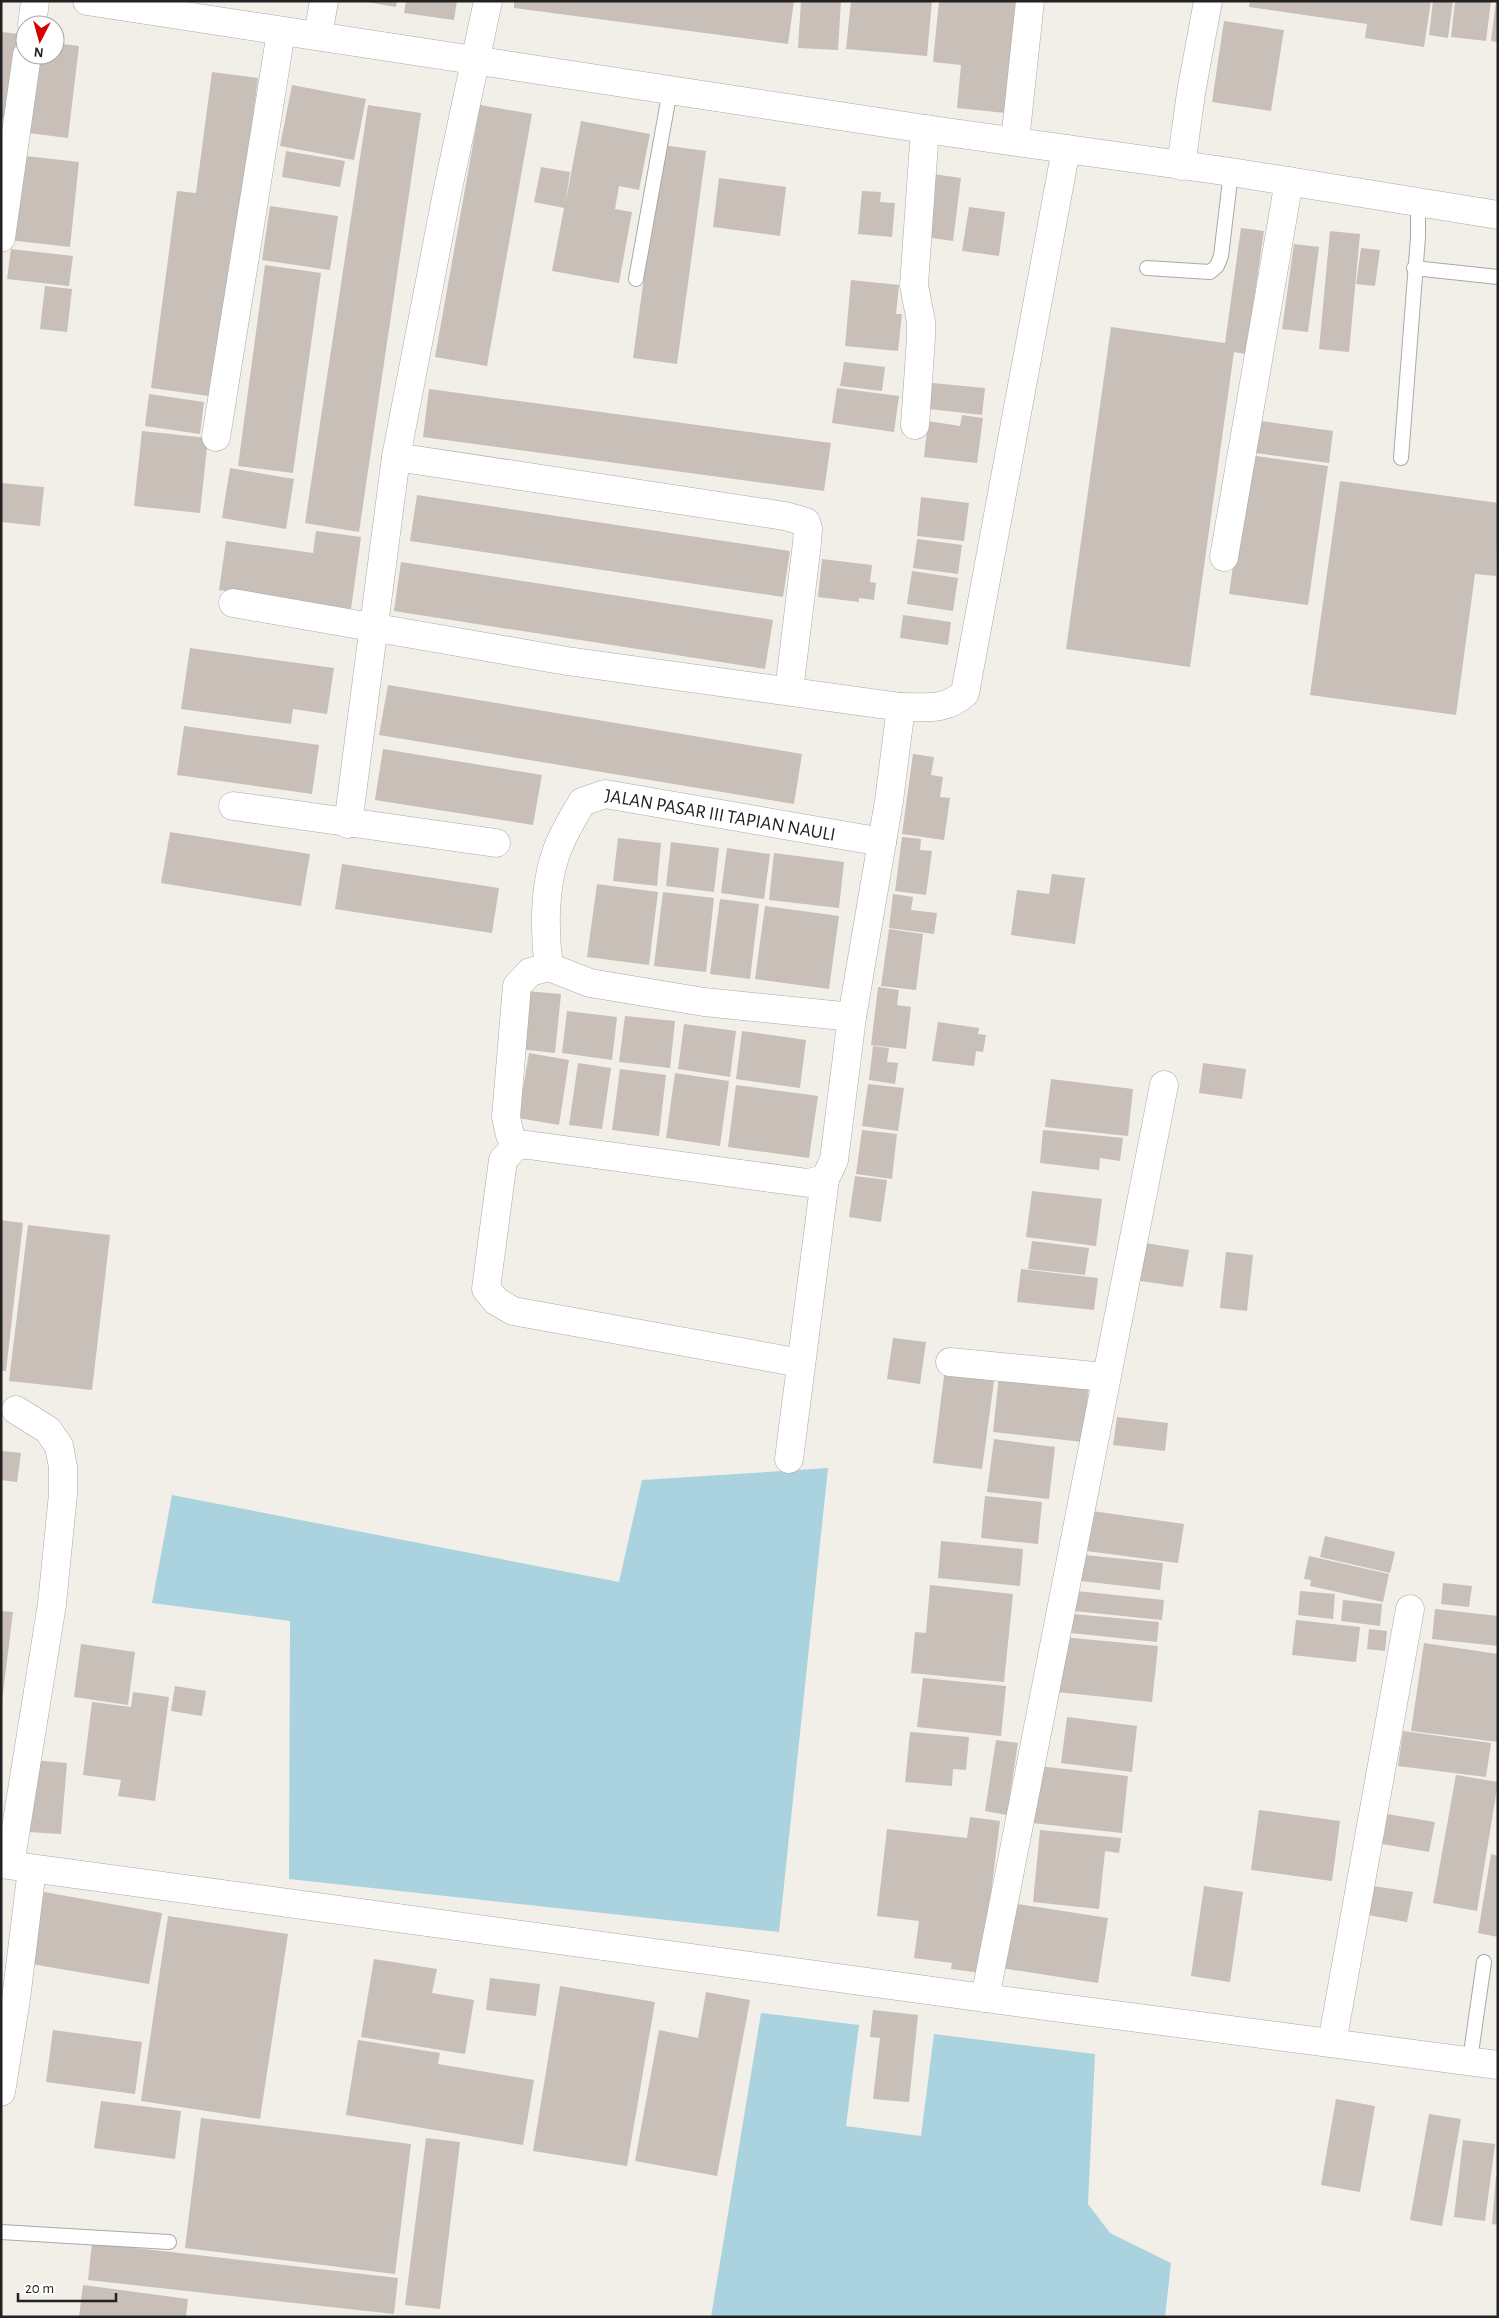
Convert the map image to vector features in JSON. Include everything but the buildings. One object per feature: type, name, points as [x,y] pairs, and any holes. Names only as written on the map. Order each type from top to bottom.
[{"type":"street","points":[[33,15],[35,1]]},
{"type":"street","points":[[87,1],[925,129],[1231,172],[1498,215]]},
{"type":"street","points":[[318,36],[324,1]]},
{"type":"street","points":[[348,824],[396,457],[488,1]]},
{"type":"street","points":[[1015,141],[1030,1]]},
{"type":"street","points":[[1181,166],[1191,93],[1208,1]]},
{"type":"street","points":[[216,437],[282,32]]},
{"type":"street","points":[[1,238],[27,65]]},
{"type":"street","points":[[915,425],[921,338],[914,285],[925,129]]},
{"type":"street","points":[[234,603],[567,660],[901,707],[941,708],[955,702],[965,693],[1066,149]]},
{"type":"street","points":[[1224,557],[1289,181]]},
{"type":"street","points":[[396,457],[785,516],[806,522],[808,529],[807,543],[789,691]]},
{"type":"street","points":[[789,1460],[825,1179],[834,1160],[852,1017],[882,842],[901,707]]},
{"type":"street","name":"JALAN PASAR III TAPIAN NAULI","points":[[549,967],[545,913],[555,854],[562,836],[582,802],[605,794],[882,842]]},
{"type":"street","points":[[233,806],[348,824],[496,843]]},
{"type":"street","points":[[516,1146],[510,1135],[506,1116],[517,986],[530,972],[549,967],[590,983],[685,999],[852,1017]]},
{"type":"street","points":[[986,1998],[1105,1377],[1164,1085]]},
{"type":"street","points":[[802,1362],[514,1311],[496,1300],[486,1289],[503,1160],[516,1146],[528,1146],[808,1183],[825,1179]]},
{"type":"street","points":[[950,1362],[1105,1377]]},
{"type":"street","points":[[1,2092],[16,1999],[14,1866],[50,1614],[63,1494],[59,1446],[48,1430],[16,1410]]},
{"type":"street","points":[[1332,2043],[1410,1609]]},
{"type":"street","points":[[14,1866],[986,1998],[1498,2065]]},
{"type":"lane","points":[[636,279],[670,90]]},
{"type":"lane","points":[[1147,268],[1210,272],[1216,266],[1221,256],[1231,172]]},
{"type":"lane","points":[[1401,458],[1414,268],[1418,237],[1418,201]]},
{"type":"lane","points":[[1414,268],[1498,277]]},
{"type":"lane","points":[[1470,2060],[1484,1962]]},
{"type":"lane","points":[[1,2232],[169,2242]]},
{"type":"water","points":[[828,1468],[779,1932],[289,1879],[290,1621],[152,1603],[172,1495],[619,1582],[642,1480]]},
{"type":"water","points":[[761,2013],[859,2025],[846,2126],[921,2136],[934,2034],[1095,2054],[1088,2204],[1110,2233],[1171,2263],[1165,2317],[711,2317]]}]
